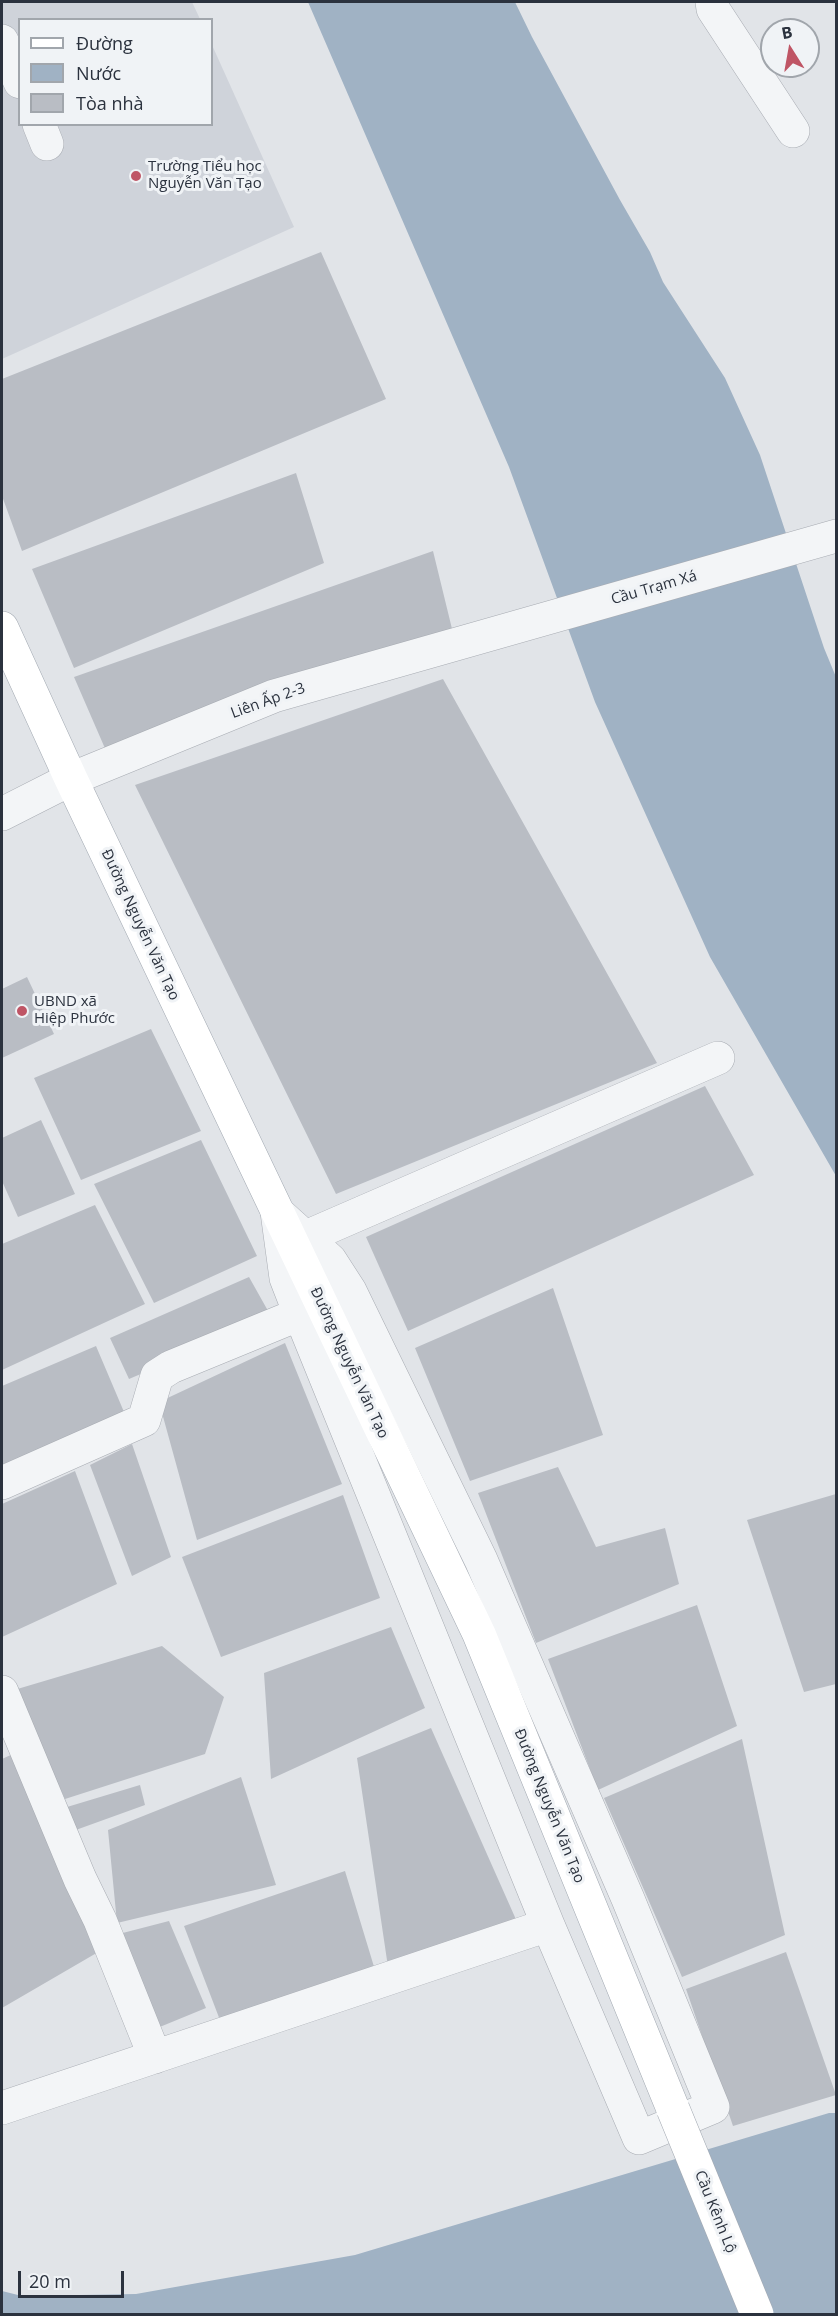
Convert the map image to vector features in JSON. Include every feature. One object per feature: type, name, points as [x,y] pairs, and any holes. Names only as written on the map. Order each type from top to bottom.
[{"type":"main road","name":"Đường Nguyễn Văn Tạo","points":[[2,628],[71,779],[479,1634],[673,2109]]},
{"type":"main road","name":"Cầu Kênh Lộ","points":[[673,2109],[757,2314]]},
{"type":"street","points":[[712,2],[713,9],[793,132]]},
{"type":"street","points":[[2,41],[18,77]]},
{"type":"street","name":"Cầu Trạm Xá","points":[[472,640],[837,536]]},
{"type":"street","name":"Liên Ấp 2-3","points":[[2,814],[71,779],[274,696],[472,640]]},
{"type":"street","points":[[306,1238],[718,1058]]},
{"type":"street","points":[[277,1212],[330,1260],[350,1290],[481,1560],[628,1899],[713,2107],[639,2138],[548,1925],[300,1314],[286,1278],[277,1212]]},
{"type":"street","points":[[2,1483],[144,1420],[157,1376],[171,1367],[300,1314]]},
{"type":"street","points":[[2,1692],[100,1920],[155,2056]]},
{"type":"street","points":[[2,2109],[548,1925]]},
{"type":"shaded area","name":"Trường Tiểu học Nguyễn Văn Tạo","points":[[2,2],[192,2],[200,18],[18,18],[18,126],[213,126],[213,47],[294,227],[2,359]]},
{"type":"water","points":[[308,2],[515,2],[650,252],[663,282],[725,378],[760,455],[824,648],[836,677],[836,1176],[710,957],[595,702],[509,467]]},
{"type":"water","points":[[829,2113],[836,2113],[836,2314],[2,2314],[2,2291],[22,2296],[136,2294],[355,2255]]},
{"type":"building","points":[[321,252],[386,399],[22,551],[2,496],[2,379]]},
{"type":"building","points":[[296,473],[324,563],[74,668],[32,569]]},
{"type":"building","points":[[433,551],[454,637],[107,753],[74,677]]},
{"type":"building","points":[[443,679],[657,1063],[336,1194],[135,785]]},
{"type":"building","name":"UBND xã Hiệp Phước","points":[[27,977],[54,1034],[2,1058],[2,989]]},
{"type":"building","points":[[151,1029],[201,1131],[81,1180],[34,1078]]},
{"type":"building","points":[[705,1086],[754,1175],[408,1331],[366,1237]]},
{"type":"building","points":[[41,1120],[75,1194],[18,1217],[2,1181],[2,1138]]},
{"type":"building","points":[[201,1140],[257,1256],[154,1303],[94,1184]]},
{"type":"building","points":[[95,1205],[145,1304],[2,1370],[2,1244]]},
{"type":"building","points":[[249,1277],[272,1318],[129,1379],[110,1338]]},
{"type":"building","points":[[553,1288],[603,1435],[470,1481],[415,1348]]},
{"type":"building","points":[[285,1343],[342,1484],[197,1540],[159,1402]]},
{"type":"building","points":[[96,1346],[127,1419],[2,1475],[2,1386]]},
{"type":"building","points":[[132,1444],[171,1557],[132,1576],[90,1465]]},
{"type":"building","points":[[558,1467],[596,1547],[665,1528],[679,1584],[536,1643],[478,1493]]},
{"type":"building","points":[[75,1471],[117,1584],[2,1637],[2,1504]]},
{"type":"building","points":[[836,1494],[836,1684],[804,1692],[747,1520]]},
{"type":"building","points":[[343,1495],[380,1598],[221,1657],[182,1557]]},
{"type":"building","points":[[697,1605],[737,1726],[598,1790],[548,1659]]},
{"type":"building","points":[[391,1627],[425,1708],[271,1779],[264,1673]]},
{"type":"building","points":[[162,1646],[224,1697],[205,1754],[65,1799],[14,1690]]},
{"type":"building","points":[[431,1728],[518,1924],[388,1967],[357,1758]]},
{"type":"building","points":[[742,1739],[785,1935],[682,1977],[604,1798]]},
{"type":"building","points":[[15,1753],[100,1951],[2,2008],[2,1759]]},
{"type":"building","points":[[241,1777],[276,1885],[117,1923],[108,1830]]},
{"type":"building","points":[[140,1785],[145,1805],[73,1831],[67,1807]]},
{"type":"building","points":[[345,1871],[375,1970],[223,2028],[184,1926]]},
{"type":"building","points":[[169,1921],[206,2008],[150,2031],[115,1935]]},
{"type":"building","points":[[786,1952],[836,2095],[733,2126],[686,1989]]},
{"type":"place","name":"Trường Tiểu học Nguyễn Văn Tạo","points":[[136,176]]},
{"type":"place","name":"UBND xã Hiệp Phước","points":[[22,1011]]}]
